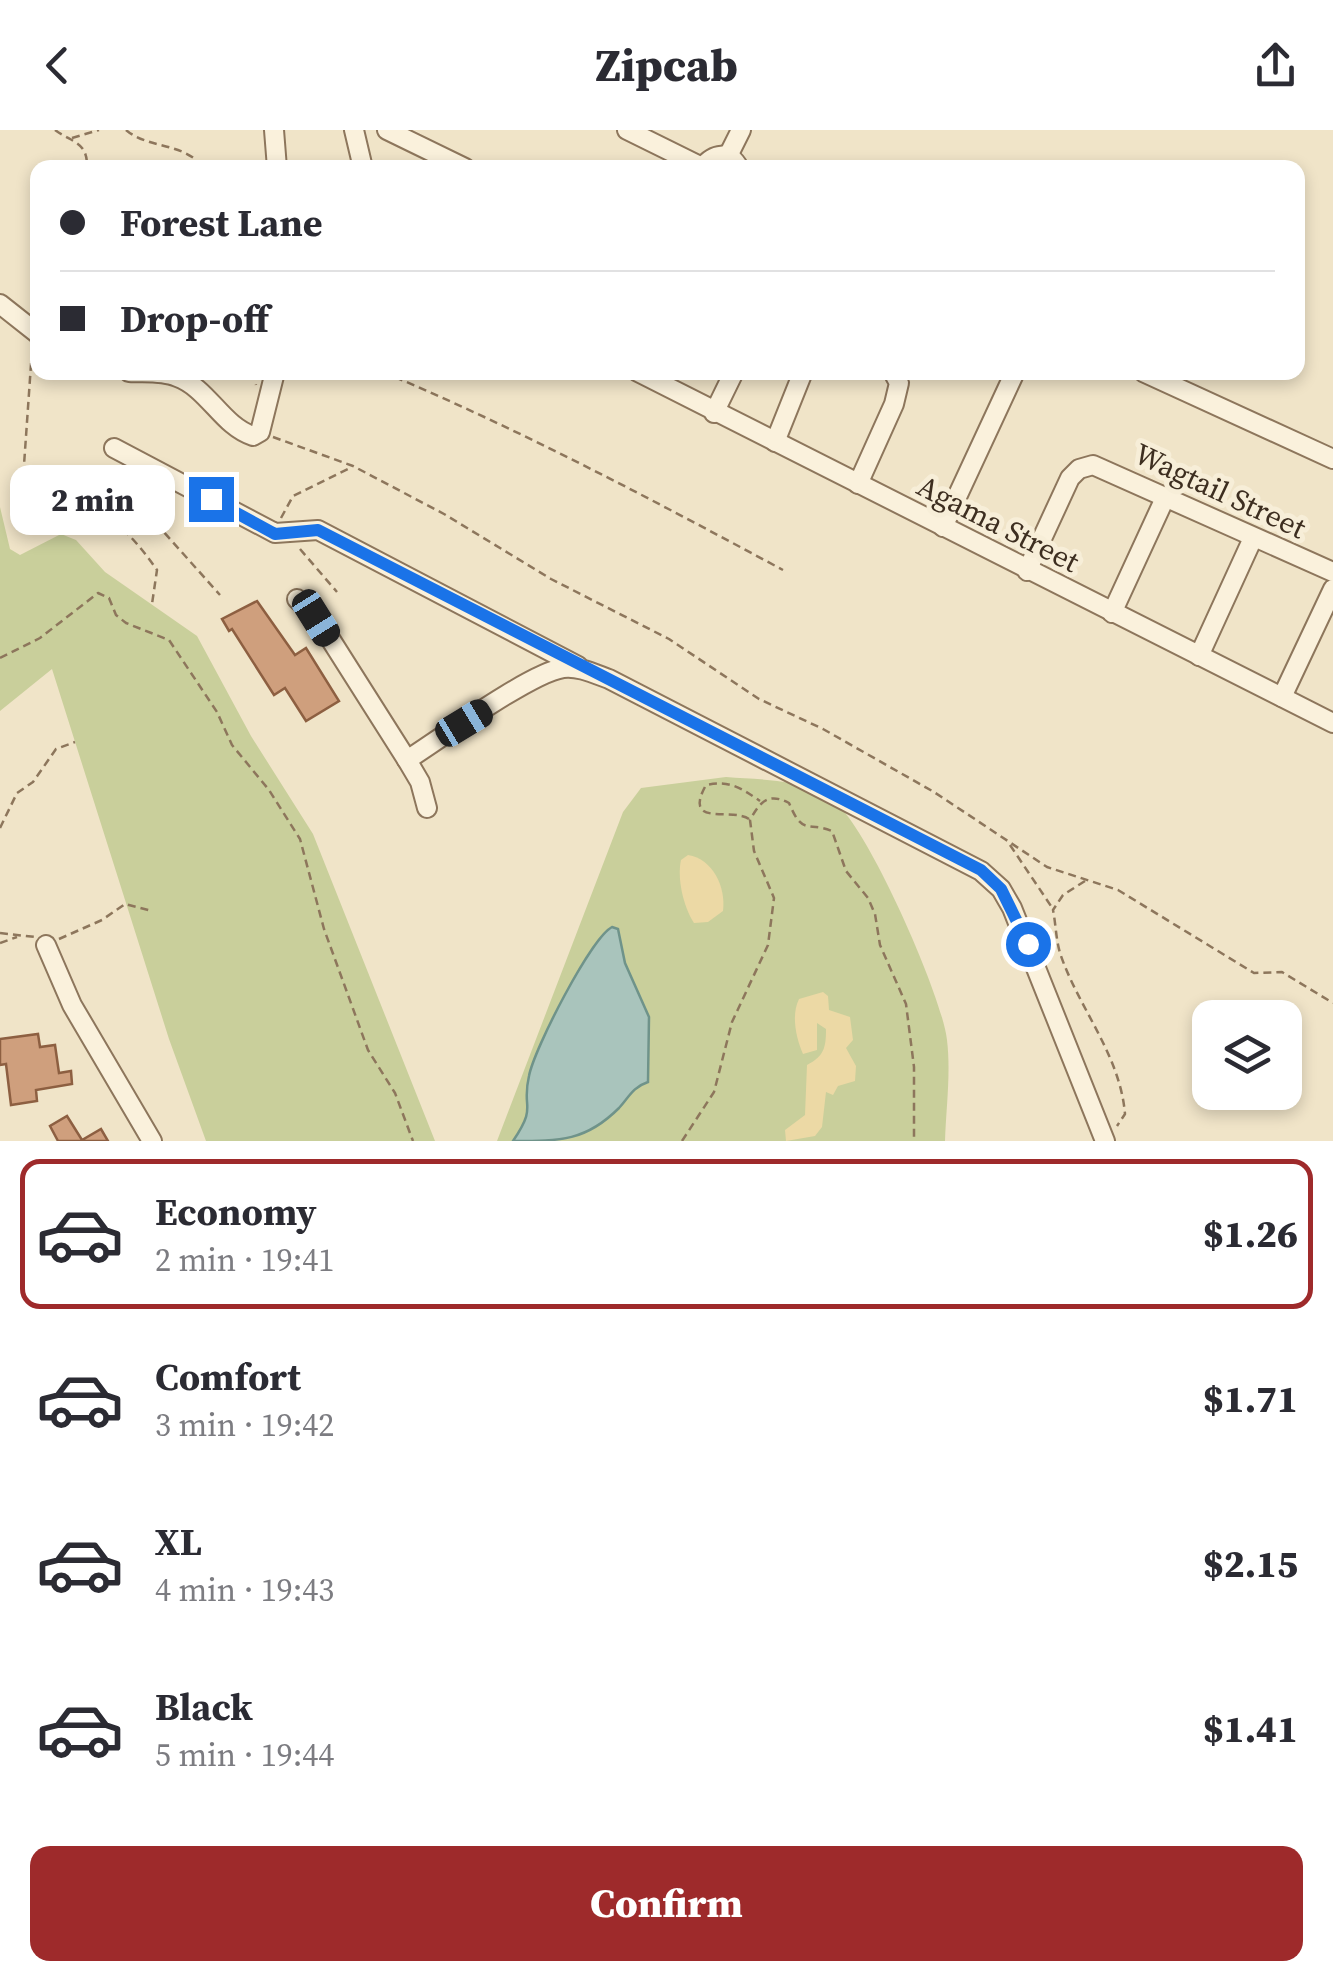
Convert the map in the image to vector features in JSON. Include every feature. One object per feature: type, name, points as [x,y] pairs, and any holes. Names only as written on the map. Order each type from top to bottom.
[{"type":"street","points":[[274,130],[276,160]]},
{"type":"street","points":[[354,130],[360,160]]},
{"type":"street","points":[[387,130],[449,160]]},
{"type":"street","points":[[627,130],[688,160]]},
{"type":"street","points":[[734,160],[740,130]]},
{"type":"street","points":[[0,304],[30,328]]},
{"type":"street","points":[[183,380],[241,431],[253,436],[260,432],[273,380]]},
{"type":"street","name":"Agama Street","points":[[653,380],[1333,723]]},
{"type":"street","points":[[714,413],[730,380]]},
{"type":"street","points":[[774,442],[800,380]]},
{"type":"street","points":[[858,484],[894,404],[899,387],[896,380]]},
{"type":"street","points":[[943,528],[1011,380]]},
{"type":"street","points":[[1160,380],[1333,459]]},
{"type":"street","points":[[114,448],[275,534],[318,530],[989,876],[1006,898],[1025,938],[1106,1141]]},
{"type":"street","name":"Wagtail Street","points":[[1028,571],[1070,478],[1084,466],[1102,468],[1333,572]]},
{"type":"street","points":[[1112,612],[1166,498]]},
{"type":"street","points":[[1199,656],[1253,538]]},
{"type":"street","points":[[1282,697],[1333,589]]},
{"type":"street","points":[[297,599],[316,618],[407,760],[427,808]]},
{"type":"street","points":[[407,760],[544,674],[566,668],[588,671]]},
{"type":"street","points":[[46,945],[72,1005],[152,1141]]},
{"type":"path","points":[[55,130],[80,143],[88,160]]},
{"type":"path","points":[[70,138],[106,130]]},
{"type":"path","points":[[126,130],[150,143],[185,151],[195,160]]},
{"type":"path","points":[[31,380],[24,465],[42,482],[107,517],[142,547],[157,570],[152,604]]},
{"type":"path","points":[[402,380],[582,462],[783,570]]},
{"type":"path","points":[[260,432],[353,466],[444,514],[551,579],[670,639],[760,699],[823,729],[934,792],[1048,866],[1118,890],[1254,973],[1282,972],[1333,1003]]},
{"type":"path","points":[[126,533],[162,530],[220,595]]},
{"type":"path","points":[[0,658],[40,638],[98,593],[109,598],[116,615],[126,623],[169,640],[217,712],[232,745],[300,839],[324,930],[368,1050],[395,1092],[414,1141]]},
{"type":"path","points":[[0,828],[17,792],[33,782],[56,749],[75,742]]},
{"type":"path","points":[[750,820],[733,812],[713,817],[707,814],[701,802],[702,790],[706,785],[726,783],[738,786],[761,802]]},
{"type":"path","points":[[682,1141],[714,1092],[732,1022],[768,945],[774,898],[754,851],[750,820],[761,802],[779,798],[788,804],[797,823],[807,829],[832,832],[846,871],[868,898],[880,945],[906,1004],[912,1030],[914,1141]]},
{"type":"path","points":[[1008,842],[1054,910],[1061,956],[1102,1037],[1124,1092],[1126,1114],[1106,1141]]},
{"type":"path","points":[[1054,910],[1063,894],[1086,880]]},
{"type":"path","points":[[0,943],[33,935],[46,945],[102,920],[125,904],[152,911]]},
{"type":"path","points":[[0,933],[23,936]]},
{"type":"green space","points":[[0,507],[10,549],[20,555],[61,534],[76,540],[105,572],[197,636],[251,736],[313,834],[435,1141],[206,1141],[169,1039],[52,669],[0,711]]},
{"type":"green space","points":[[726,777],[784,782],[825,795],[851,821],[867,847],[919,953],[942,1018],[949,1065],[945,1141],[497,1141],[623,812],[641,788]]},
{"type":"sand","points":[[688,855],[711,868],[720,884],[723,911],[708,922],[694,923],[684,900],[680,867],[681,860]]},
{"type":"sand","points":[[823,992],[828,996],[829,1010],[850,1017],[853,1040],[846,1048],[856,1066],[855,1081],[838,1086],[833,1095],[826,1092],[822,1127],[815,1136],[786,1141],[785,1130],[805,1115],[807,1065],[820,1055],[826,1036],[826,1029],[817,1023],[817,1050],[803,1054],[795,1012],[799,999]]},
{"type":"water","points":[[612,927],[618,929],[625,963],[649,1017],[648,1082],[607,1119],[584,1133],[559,1139],[513,1141],[527,1113],[529,1076],[541,1043],[578,972]]},
{"type":"building","points":[[257,601],[295,655],[306,648],[339,701],[306,721],[285,688],[274,695],[222,619]]},
{"type":"building","points":[[38,1034],[40,1047],[55,1045],[59,1073],[71,1071],[72,1084],[36,1090],[37,1101],[11,1105],[6,1064],[0,1065],[0,1039]]},
{"type":"building","points":[[67,1116],[82,1140],[101,1129],[108,1141],[58,1141],[50,1126]]},
{"type":"route","points":[[211,499],[275,534],[318,530],[981,870],[1001,889],[1028,944]]}]
